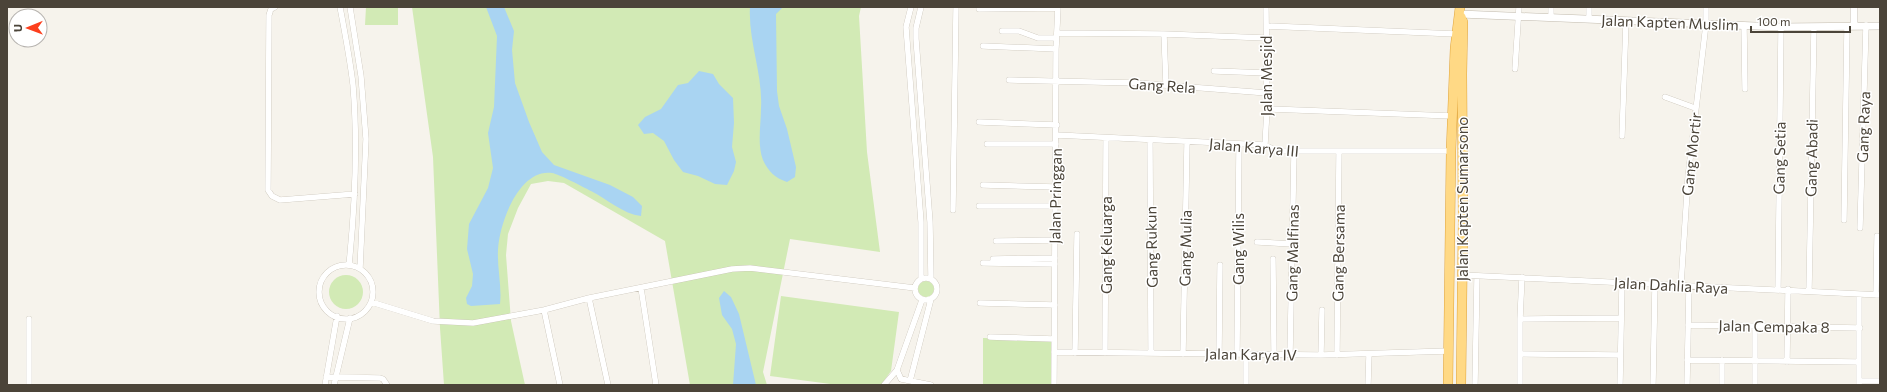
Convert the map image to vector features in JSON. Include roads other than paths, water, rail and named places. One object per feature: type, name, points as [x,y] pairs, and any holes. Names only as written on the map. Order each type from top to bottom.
[{"type":"highway","name":"Jalan Kapten Sumarsono","points":[[1448,385],[1452,116],[1456,34],[1460,10]]},
{"type":"highway","name":"Jalan Kapten Sumarsono","points":[[1460,10],[1463,22],[1461,385]]},
{"type":"street","points":[[276,7],[271,9],[269,15],[268,190],[272,196],[280,200],[355,194]]},
{"type":"street","points":[[340,7],[353,85],[356,140],[355,194],[349,265]]},
{"type":"street","points":[[350,7],[361,76],[366,139],[360,269]]},
{"type":"street","points":[[911,7],[906,27],[921,222],[921,280],[915,288],[916,295],[922,300],[931,299]]},
{"type":"street","points":[[910,381],[931,299],[937,291],[936,284],[931,279],[930,222],[916,39],[916,28],[921,7]]},
{"type":"street","points":[[953,210],[956,7]]},
{"type":"street","points":[[979,9],[1058,7]]},
{"type":"street","name":"Jalan Pringgan","points":[[1054,385],[1057,125],[1056,35],[1058,7]]},
{"type":"street","name":"Jalan Mesjid","points":[[1264,145],[1267,109],[1266,7]]},
{"type":"street","points":[[1515,70],[1520,16],[1519,7]]},
{"type":"street","points":[[1551,7],[1551,17]]},
{"type":"street","points":[[1589,7],[1589,19]]},
{"type":"street","points":[[1706,7],[1706,24]]},
{"type":"street","points":[[1844,220],[1850,26],[1854,7]]},
{"type":"street","name":"Jalan Kapten Muslim","points":[[1460,10],[1520,16],[1626,22],[1781,27],[1880,26]]},
{"type":"street","points":[[1622,136],[1626,22]]},
{"type":"street","name":"Gang Mortir","points":[[1681,285],[1688,177],[1706,24]]},
{"type":"street","points":[[1744,25],[1745,89]]},
{"type":"street","name":"Gang Raya","points":[[1860,228],[1866,25]]},
{"type":"street","points":[[1267,26],[1456,34]]},
{"type":"street","name":"Gang Abadi","points":[[1809,290],[1814,26]]},
{"type":"street","name":"Gang Setia","points":[[1778,289],[1781,27]]},
{"type":"street","points":[[1002,32],[1019,31],[1038,38],[1056,35],[1164,34],[1266,38]]},
{"type":"street","points":[[1164,34],[1166,85]]},
{"type":"street","points":[[983,46],[1056,49]]},
{"type":"street","points":[[1214,71],[1267,73]]},
{"type":"street","name":"Gang Rela","points":[[1009,80],[1137,83],[1267,93]]},
{"type":"street","points":[[1665,97],[1695,108]]},
{"type":"street","points":[[1267,109],[1452,116]]},
{"type":"street","points":[[979,122],[1057,125]]},
{"type":"street","points":[[913,127],[923,126]]},
{"type":"street","name":"Jalan Karya III","points":[[1056,135],[1264,145],[1276,151],[1294,152],[1451,150]]},
{"type":"street","name":"Gang Keluarga","points":[[1105,353],[1106,138]]},
{"type":"street","name":"Gang Rukun","points":[[1150,140],[1151,353]]},
{"type":"street","name":"Gang Mulia","points":[[1183,354],[1187,142]]},
{"type":"street","points":[[987,144],[1056,144]]},
{"type":"street","name":"Gang Wilis","points":[[1237,354],[1239,144]]},
{"type":"street","name":"Gang Bersama","points":[[1337,355],[1339,151]]},
{"type":"street","name":"Gang Malfinas","points":[[1290,355],[1294,152]]},
{"type":"street","points":[[983,185],[1056,187]]},
{"type":"street","points":[[979,206],[1056,206]]},
{"type":"street","points":[[1075,352],[1077,234]]},
{"type":"street","points":[[1877,236],[1878,295]]},
{"type":"street","points":[[996,241],[1055,240]]},
{"type":"street","points":[[1257,242],[1292,244]]},
{"type":"street","points":[[993,258],[1055,258]]},
{"type":"street","points":[[1273,258],[1274,355]]},
{"type":"street","points":[[983,263],[1055,264]]},
{"type":"street","points":[[349,265],[360,269],[366,274],[372,285],[371,302],[364,312],[350,318],[336,316],[329,313],[320,297],[321,284],[325,276],[331,270],[339,266],[349,265]]},
{"type":"street","points":[[1219,354],[1220,265]]},
{"type":"street","points":[[371,302],[433,322],[473,322],[544,310],[589,298],[732,269],[750,268],[915,288]]},
{"type":"street","name":"Jalan Dahlia Raya","points":[[1462,275],[1809,290],[1878,295]]},
{"type":"street","points":[[1475,385],[1476,276]]},
{"type":"street","points":[[1520,385],[1520,319],[1522,277]]},
{"type":"street","points":[[921,280],[931,279]]},
{"type":"street","points":[[1620,385],[1622,283]]},
{"type":"street","points":[[1653,385],[1655,284]]},
{"type":"street","points":[[1687,385],[1689,286]]},
{"type":"street","points":[[641,288],[656,385]]},
{"type":"street","points":[[1787,362],[1788,289]]},
{"type":"street","points":[[1859,294],[1859,383],[1880,381]]},
{"type":"street","points":[[589,298],[608,385]]},
{"type":"street","points":[[884,385],[897,370],[922,300]]},
{"type":"street","points":[[980,303],[1054,305]]},
{"type":"street","points":[[544,310],[560,385]]},
{"type":"street","points":[[1321,355],[1322,310]]},
{"type":"street","points":[[325,385],[336,316]]},
{"type":"street","points":[[334,385],[350,318]]},
{"type":"street","points":[[1520,319],[1621,318]]},
{"type":"street","points":[[29,319],[29,385]]},
{"type":"street","name":"Jalan Cempaka 8","points":[[1688,325],[1860,328]]},
{"type":"street","points":[[1755,326],[1756,385]]},
{"type":"street","points":[[990,337],[1054,339]]},
{"type":"street","name":"Jalan Karya IV","points":[[1054,352],[1337,355],[1449,352]]},
{"type":"street","points":[[1246,354],[1246,385]]},
{"type":"street","points":[[1368,385],[1369,354]]},
{"type":"street","points":[[1520,354],[1620,355]]},
{"type":"street","points":[[1687,360],[1859,362]]},
{"type":"street","points":[[1722,360],[1722,385]]},
{"type":"street","points":[[897,370],[901,379],[931,385]]},
{"type":"street","points":[[326,377],[380,378],[383,379],[387,385]]},
{"type":"water","points":[[486,7],[504,7],[514,31],[512,50],[515,83],[542,152],[554,165],[610,185],[633,197],[642,206],[641,216],[634,215],[615,206],[597,194],[552,173],[540,174],[530,179],[521,188],[513,200],[502,226],[498,250],[500,304],[471,306],[467,304],[466,298],[472,286],[473,274],[467,249],[469,224],[488,188],[493,168],[488,133],[494,107],[497,36]]},
{"type":"water","points":[[750,7],[783,7],[776,14],[777,91],[779,106],[787,129],[796,167],[795,177],[787,182],[775,176],[770,171],[761,154],[761,95],[751,32]]},
{"type":"water","points":[[699,71],[713,74],[719,84],[733,98],[734,123],[732,147],[736,162],[734,171],[727,185],[715,184],[698,176],[683,172],[674,160],[664,141],[653,133],[644,134],[638,125],[645,117],[661,109],[678,85],[688,83]]},
{"type":"water","points":[[724,291],[731,297],[739,314],[756,385],[733,385],[736,344],[732,329],[722,315],[719,298]]}]
